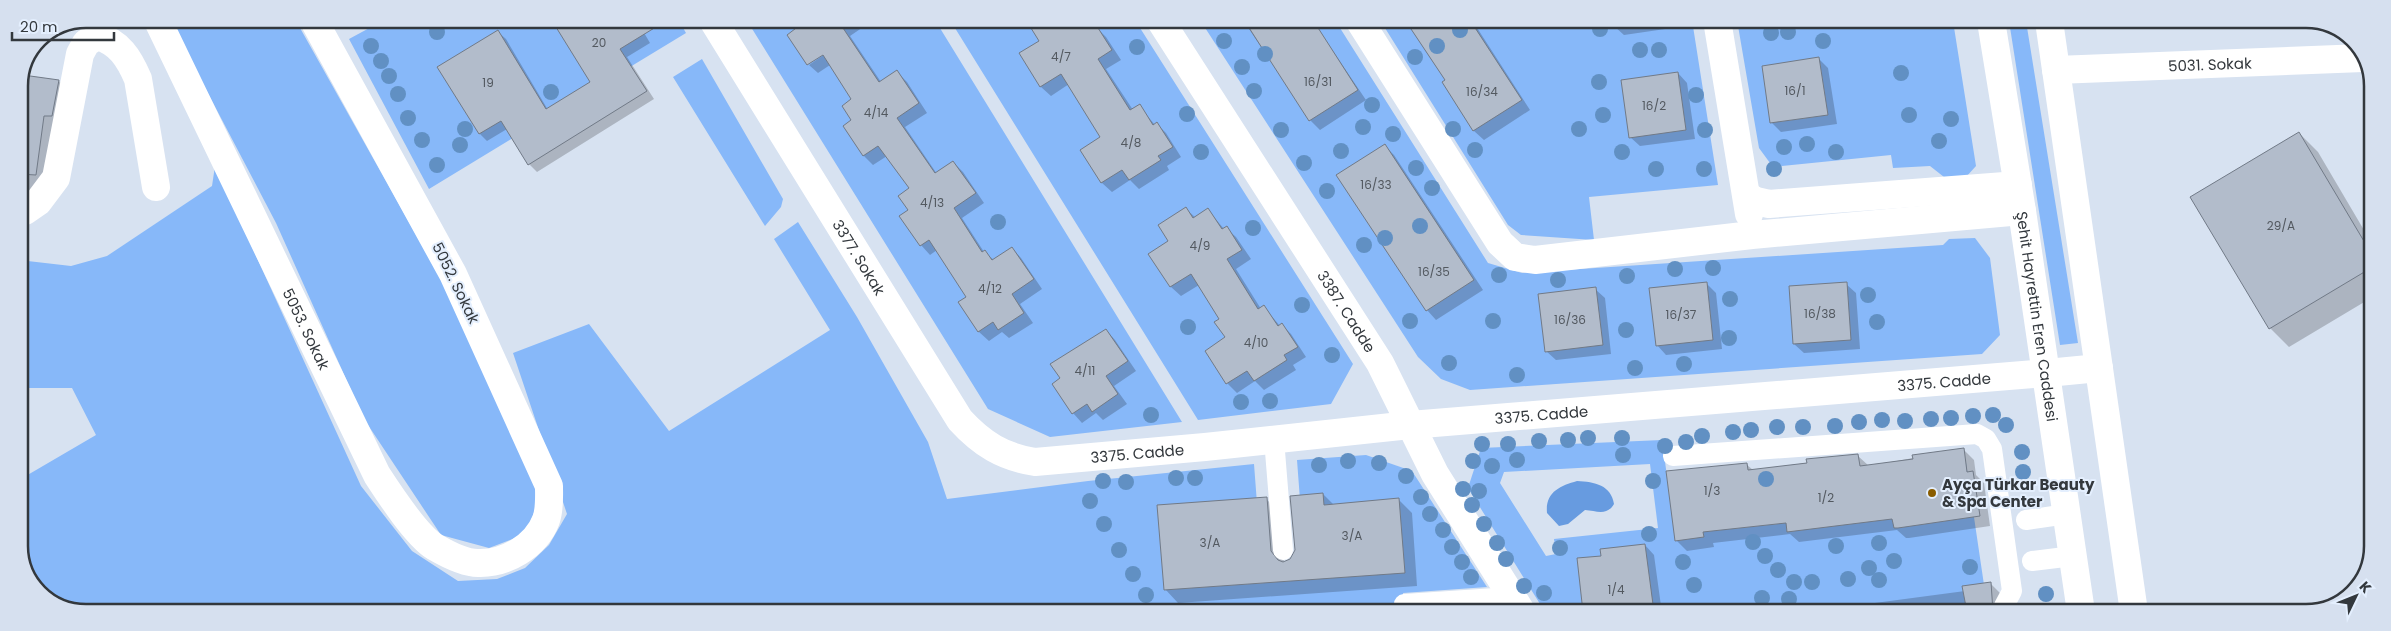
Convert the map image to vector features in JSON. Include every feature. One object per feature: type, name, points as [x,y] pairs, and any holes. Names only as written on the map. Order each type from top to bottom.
[{"type":"street","name":"5053. Sokak","points":[[161,28],[377,475],[396,504],[434,546],[454,557],[478,563],[500,560],[518,552]]},
{"type":"street","name":"5052. Sokak","points":[[318,28],[453,274],[549,486],[549,507],[545,521],[536,539],[518,552]]},
{"type":"street","name":"3377. Sokak","points":[[718,28],[960,420],[976,437],[995,451],[1016,459],[1035,462]]},
{"type":"street","name":"3387. Cadde","points":[[1165,28],[1380,363],[1435,474],[1516,604]]},
{"type":"street","points":[[1364,28],[1500,243],[1515,258],[1535,260],[1752,235],[2022,211]]},
{"type":"street","points":[[1718,28],[1752,235]]},
{"type":"street","name":"Şehit Hayrettin Eren Caddesi","points":[[1992,28],[2022,211],[2080,604]]},
{"type":"street","points":[[2050,28],[2133,604]]},
{"type":"street","points":[[28,209],[38,202],[49,190],[56,178],[80,54],[86,43],[97,36],[110,40],[131,63],[156,187]]},
{"type":"street","name":"5031. Sokak","points":[[2056,70],[2357,58]]},
{"type":"street","points":[[1747,196],[1769,204],[2018,185]]},
{"type":"street","name":"3375. Cadde","points":[[1035,462],[1410,424],[2099,368]]},
{"type":"lane","points":[[1673,456],[1977,434],[1986,439],[1992,448],[2014,522],[2020,562],[2012,591],[2005,604]]},
{"type":"lane","points":[[1274,439],[1283,550]]},
{"type":"lane","points":[[2014,522],[2067,514]]},
{"type":"lane","points":[[2020,562],[2073,556]]},
{"type":"lane","points":[[1404,604],[1516,604]]},
{"type":"shaded area","points":[[174,28],[300,28],[470,331],[540,496],[526,534],[489,548],[441,535],[364,419],[276,223]]},
{"type":"shaded area","points":[[369,28],[683,28],[686,33],[429,189],[349,39]]},
{"type":"shaded area","points":[[752,28],[940,28],[1182,422],[1050,437],[988,409]]},
{"type":"shaded area","points":[[955,28],[1140,28],[1353,364],[1331,404],[1198,420]]},
{"type":"shaded area","points":[[1205,28],[1340,28],[1488,263],[1522,273],[1943,245],[1949,239],[1975,238],[1990,258],[2000,335],[1982,354],[1470,390],[1441,379],[1418,357]]},
{"type":"shaded area","points":[[1385,28],[1693,28],[1718,185],[1589,197],[1594,240],[1521,235],[1508,225]]},
{"type":"shaded area","points":[[1738,28],[1954,28],[1976,166],[1966,177],[1944,177],[1930,166],[1893,168],[1891,155],[1782,166],[1770,163],[1759,148]]},
{"type":"shaded area","points":[[2010,28],[2027,28],[2078,343],[2060,345]]},
{"type":"shaded area","points":[[702,59],[783,199],[781,207],[765,226],[673,77]]},
{"type":"shaded area","points":[[215,166],[361,486],[412,551],[458,581],[497,579],[525,568],[549,545],[567,514],[513,353],[589,324],[669,431],[830,330],[774,239],[798,222],[857,317],[928,442],[947,499],[1088,481],[1254,464],[1262,569],[1305,566],[1297,460],[1366,455],[1412,471],[1487,587],[1403,593],[1404,604],[85,604],[70,602],[53,594],[44,587],[32,568],[28,550],[28,475],[96,435],[72,388],[28,388],[28,261],[71,266],[107,256],[212,186]]},
{"type":"shaded area","points":[[1662,440],[1670,498],[1966,463],[1987,604],[1540,604],[1468,488],[1481,448]],"holes":[[[1650,464],[1658,528],[1554,539],[1556,554],[1546,556],[1500,483],[1504,472]]]},
{"type":"shaded area","points":[[1577,481],[1590,482],[1606,489],[1614,504],[1605,511],[1585,510],[1568,524],[1559,526],[1547,513],[1548,500],[1555,491]]},
{"type":"building","points":[[557,28],[654,28],[620,49],[647,91],[528,165],[501,121],[479,134],[437,67],[498,30],[546,109],[590,82]]},
{"type":"building","points":[[796,28],[843,28],[879,82],[897,70],[919,103],[897,118],[935,173],[953,161],[976,193],[954,208],[982,252],[985,250],[992,260],[1012,247],[1034,279],[1012,294],[1024,313],[998,330],[993,322],[978,332],[958,302],[966,297],[929,240],[920,246],[899,216],[908,210],[898,196],[909,188],[878,146],[863,156],[843,126],[851,120],[842,106],[851,99],[823,55],[807,65],[787,35]]},
{"type":"building","points":[[1031,28],[1098,28],[1112,50],[1098,59],[1130,110],[1140,104],[1153,125],[1157,122],[1173,147],[1158,156],[1161,160],[1129,180],[1122,170],[1101,183],[1080,150],[1100,137],[1061,74],[1040,87],[1019,53],[1039,41]]},
{"type":"building","points":[[1249,28],[1318,28],[1358,90],[1309,121]]},
{"type":"building","points":[[1410,28],[1475,28],[1522,100],[1473,131],[1442,82],[1445,80]]},
{"type":"building","points":[[1819,57],[1828,115],[1770,123],[1762,66]]},
{"type":"building","points":[[1678,72],[1686,130],[1629,138],[1621,80]]},
{"type":"building","points":[[29,76],[59,80],[52,116],[44,116],[36,175],[28,175]]},
{"type":"building","points":[[2299,132],[2363,240],[2363,273],[2269,329],[2190,197]]},
{"type":"building","points":[[1385,144],[1474,280],[1426,311],[1336,175]]},
{"type":"building","points":[[1186,207],[1193,218],[1208,208],[1222,229],[1227,226],[1242,250],[1227,259],[1258,309],[1264,305],[1278,326],[1282,323],[1298,347],[1284,355],[1287,360],[1254,381],[1247,371],[1226,384],[1205,351],[1225,337],[1214,322],[1219,319],[1191,274],[1170,287],[1148,254],[1168,241],[1158,225]]},
{"type":"building","points":[[1707,282],[1713,340],[1656,346],[1649,288]]},
{"type":"building","points":[[1847,282],[1851,340],[1793,344],[1789,286]]},
{"type":"building","points":[[1596,287],[1603,345],[1545,352],[1538,294]]},
{"type":"building","points":[[1106,329],[1128,361],[1106,376],[1118,394],[1092,412],[1087,404],[1072,414],[1052,384],[1060,378],[1050,364]]},
{"type":"building","points":[[1964,448],[1967,472],[1973,471],[1980,516],[1898,528],[1894,528],[1892,519],[1787,532],[1786,523],[1703,532],[1704,537],[1675,541],[1666,471],[1747,463],[1748,470],[1807,463],[1806,459],[1858,454],[1860,466],[1913,459],[1912,455]]},
{"type":"building","points":[[1323,493],[1324,505],[1399,498],[1405,573],[1164,590],[1157,505],[1267,497],[1271,551],[1278,560],[1283,562],[1290,559],[1295,550],[1290,496]]},
{"type":"building","points":[[1645,544],[1653,604],[1582,604],[1577,558],[1601,556],[1600,549]]},
{"type":"building","points":[[1991,582],[1992,604],[1965,604],[1962,586]]},
{"type":"place","name":"Ayça Türkar Beauty & Spa Center","points":[[1932,493]]}]
